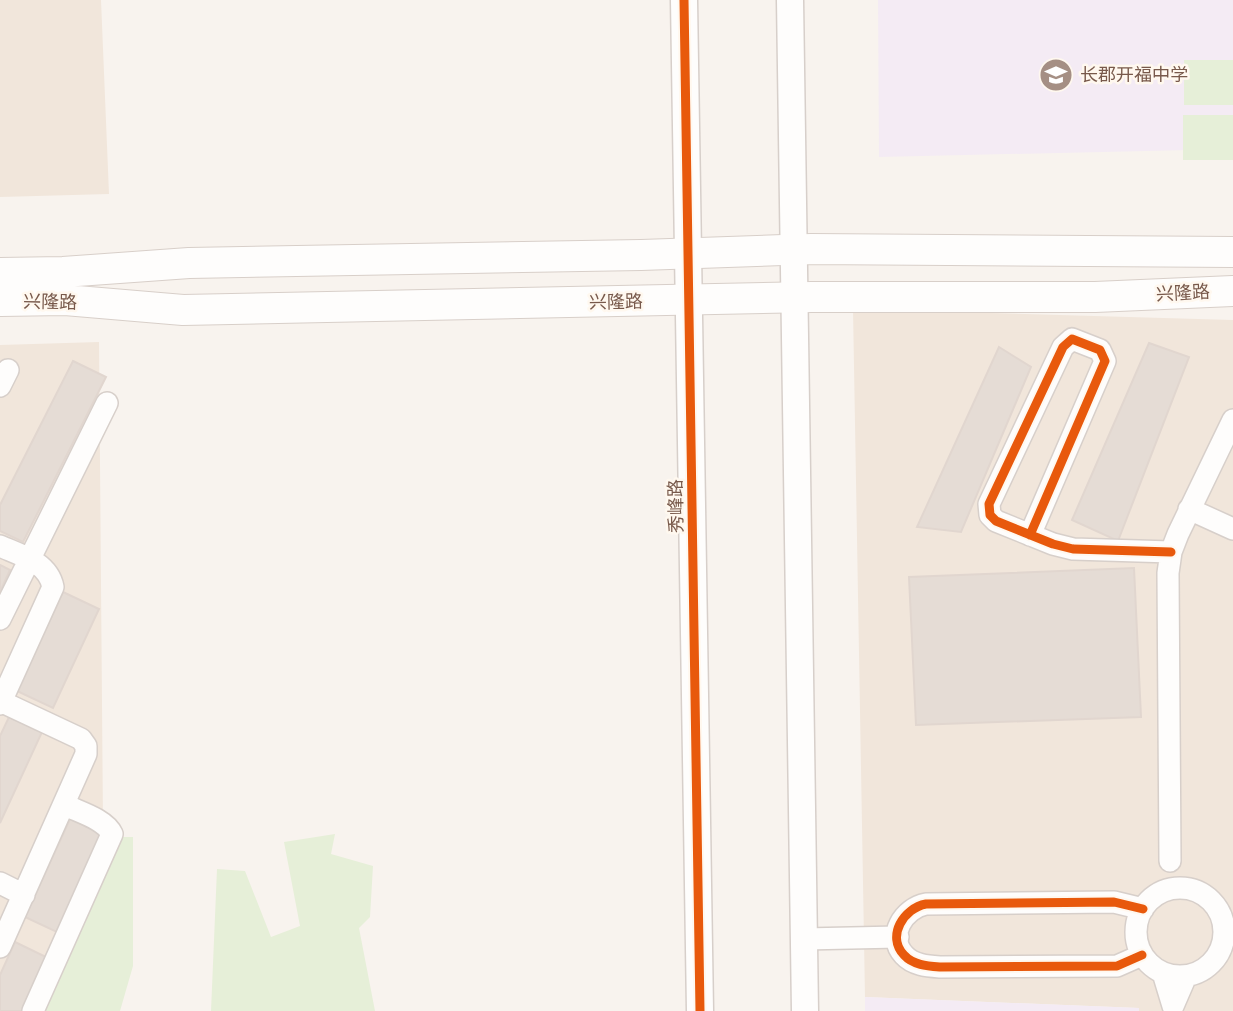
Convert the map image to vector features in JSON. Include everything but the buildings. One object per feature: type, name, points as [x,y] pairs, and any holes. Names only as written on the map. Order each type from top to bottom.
[{"type":"main road","name":"兴隆路","points":[[0,273],[63,272],[189,263],[793,249],[1233,252]]},
{"type":"main road","name":"兴隆路","points":[[0,302],[65,300],[183,310],[794,298],[1095,297],[1233,291]]},
{"type":"street","name":"秀峰路","points":[[684,0],[700,1011]]},
{"type":"street","points":[[790,0],[805,1011]]},
{"type":"street","points":[[1030,535],[1105,361],[1100,350],[1072,339],[1063,347],[989,504],[990,515],[996,521],[1030,535],[1073,549],[1171,552]]},
{"type":"street","points":[[0,619],[107,403]]},
{"type":"street","points":[[1142,955],[1116,966],[933,967],[917,963],[904,955],[898,937],[902,919],[916,905],[1151,902],[1171,889],[1187,889],[1202,894],[1214,904],[1222,917],[1222,948],[1213,962],[1201,971],[1186,976],[1163,973],[1142,955],[1137,928],[1151,902],[1170,861],[1168,573],[1171,552],[1189,509],[1233,421]]},
{"type":"street","points":[[1189,509],[1233,528]]},
{"type":"street","points":[[0,546],[29,557],[52,580],[53,587],[0,702],[81,739],[86,746],[83,764],[0,947]]},
{"type":"street","points":[[33,1011],[112,834],[111,829],[103,824],[65,805]]},
{"type":"street","points":[[1170,861],[1187,889]]},
{"type":"street","points":[[0,883],[24,895]]},
{"type":"street","points":[[804,939],[898,937]]},
{"type":"street","points":[[1163,973],[1174,1008]]},
{"type":"street","points":[[1174,1008],[1186,976]]},
{"type":"shaded area","points":[[0,0],[101,0],[109,194],[0,197]]},
{"type":"shaded area","name":"长郡开福中学","points":[[878,0],[1233,0],[1233,149],[879,157]]},
{"type":"shaded area","points":[[853,309],[1233,320],[1233,1011],[1139,1011],[1139,1008],[865,997]]},
{"type":"shaded area","points":[[99,342],[103,824],[40,1011],[0,1011],[0,345]]},
{"type":"shaded area","points":[[865,997],[1139,1008],[1139,1011],[865,1011]]},
{"type":"green space","points":[[1184,60],[1233,60],[1233,105],[1184,105]]},
{"type":"green space","points":[[1183,115],[1233,115],[1233,160],[1183,160]]},
{"type":"green space","points":[[335,834],[331,854],[373,866],[370,917],[359,928],[375,1011],[211,1011],[217,869],[245,871],[271,937],[300,926],[284,842]]},
{"type":"green space","points":[[118,837],[133,837],[133,966],[120,1011],[45,1011]]},
{"type":"cycle path","points":[[684,0],[700,1011]]},
{"type":"cycle path","points":[[1030,535],[1105,361],[1100,350],[1072,339],[1063,347],[989,504],[990,515],[996,521],[1053,544],[1073,549],[1171,552]]},
{"type":"cycle path","points":[[1142,955],[1117,966],[940,967],[916,963],[904,955],[899,948],[897,932],[911,911],[926,904],[1114,902],[1143,909]]},
{"type":"place","name":"长郡开福中学","points":[[1056,75]]}]
